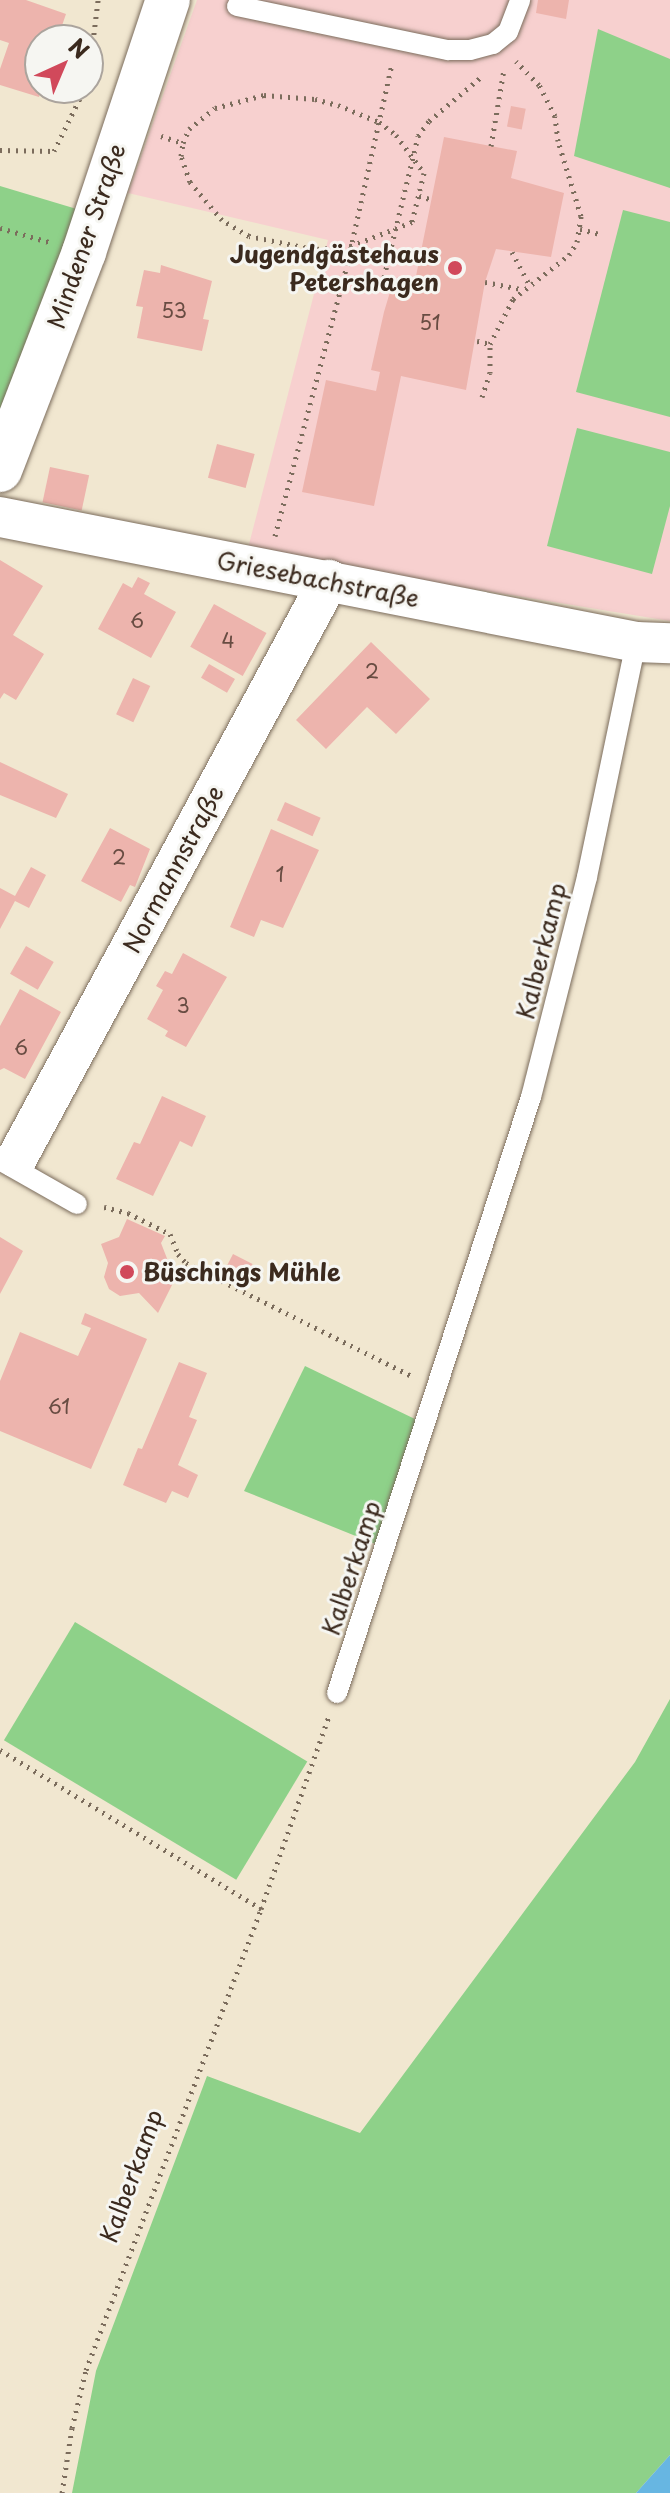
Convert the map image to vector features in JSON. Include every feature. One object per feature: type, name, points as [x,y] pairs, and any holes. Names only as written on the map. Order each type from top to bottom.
[{"type":"street","name":"Mindener Straße","points":[[0,470],[84,252],[168,0]]},
{"type":"street","name":"Griesebachstraße","points":[[0,517],[653,642]]},
{"type":"street","name":"Normannstraße","points":[[8,1159],[329,580]]},
{"type":"lane","points":[[237,6],[448,50],[470,50],[493,44],[508,32],[520,0]]},
{"type":"lane","name":"Kalberkamp","points":[[337,1693],[531,1097],[587,877],[653,642]]},
{"type":"lane","points":[[8,1159],[77,1204]]},
{"type":"path","points":[[95,24],[98,0]]},
{"type":"path","points":[[267,568],[351,246],[398,40]]},
{"type":"path","points":[[482,397],[490,373],[490,344],[521,289],[558,267],[569,255],[580,229],[579,200],[547,98],[511,54],[504,69],[491,146]]},
{"type":"path","points":[[414,283],[384,277],[418,136],[429,121],[470,84],[489,71],[504,69]]},
{"type":"path","points":[[264,95],[315,99],[379,122],[396,135],[413,157],[424,173],[412,222],[351,246],[313,249],[280,245],[236,228],[201,199],[190,182],[181,156],[189,129],[215,108],[264,95]]},
{"type":"path","points":[[0,150],[54,151],[77,104]]},
{"type":"path","points":[[419,196],[430,199]]},
{"type":"path","points":[[0,228],[84,252]]},
{"type":"path","points":[[580,229],[600,234]]},
{"type":"path","points":[[512,252],[529,284]]},
{"type":"path","points":[[485,282],[521,289]]},
{"type":"path","points":[[477,341],[490,344]]},
{"type":"path","points":[[77,1204],[91,1203],[128,1213],[170,1234],[178,1254],[186,1263],[438,1389]]},
{"type":"path","name":"Kalberkamp","points":[[62,2493],[72,2428],[86,2370],[261,1909],[337,1693]]},
{"type":"path","points":[[0,1750],[261,1909]]},
{"type":"shaded area","points":[[197,0],[670,0],[670,621],[247,552],[328,240],[128,193]]},
{"type":"green space","points":[[598,29],[670,59],[670,188],[574,156]]},
{"type":"green space","points":[[0,186],[80,210],[0,433]]},
{"type":"green space","points":[[623,210],[670,222],[670,417],[576,392]]},
{"type":"green space","points":[[577,428],[670,452],[670,506],[652,574],[547,546]]},
{"type":"green space","points":[[305,1366],[417,1420],[378,1545],[244,1491]]},
{"type":"green space","points":[[75,1622],[307,1762],[236,1880],[4,1740]]},
{"type":"green space","points":[[670,1699],[670,2455],[636,2493],[72,2493],[96,2371],[207,2076],[360,2133],[635,1762]]},
{"type":"water","points":[[670,2455],[670,2493],[636,2493]]},
{"type":"building","points":[[0,0],[26,0],[66,14],[63,24],[24,24],[24,92],[0,85],[0,69],[9,43],[0,40]]},
{"type":"building","points":[[538,0],[569,0],[566,19],[536,13]]},
{"type":"building","points":[[511,106],[526,109],[522,129],[507,127]]},
{"type":"building","points":[[444,137],[517,151],[511,178],[564,193],[551,257],[496,249],[485,282],[466,390],[401,376],[374,506],[302,492],[326,380],[376,391],[380,372],[371,370],[384,312],[390,292],[412,296]]},
{"type":"building","points":[[161,265],[212,281],[203,319],[209,320],[202,351],[137,338],[143,307],[136,306],[144,270],[160,273]]},
{"type":"building","points":[[217,444],[255,454],[246,488],[208,478]]},
{"type":"building","points":[[50,467],[89,475],[82,511],[43,502]]},
{"type":"building","points":[[0,560],[43,586],[13,635],[44,654],[16,700],[4,693],[0,699]]},
{"type":"building","points":[[138,577],[150,583],[144,594],[176,612],[151,658],[98,629],[123,583],[132,588]]},
{"type":"building","points":[[214,604],[266,633],[243,676],[190,647]]},
{"type":"building","points":[[371,642],[430,699],[396,734],[367,707],[326,749],[296,720]]},
{"type":"building","points":[[209,664],[235,679],[227,693],[201,678]]},
{"type":"building","points":[[133,678],[150,686],[133,722],[116,714]]},
{"type":"building","points":[[0,762],[68,794],[56,818],[0,795]]},
{"type":"building","points":[[285,802],[321,818],[312,836],[277,820]]},
{"type":"building","points":[[110,828],[150,849],[135,887],[130,885],[121,902],[81,881]]},
{"type":"building","points":[[271,829],[319,850],[283,928],[261,920],[254,937],[230,927]]},
{"type":"building","points":[[31,867],[46,875],[29,908],[15,901],[0,929],[0,888],[15,896]]},
{"type":"building","points":[[26,946],[54,962],[38,990],[10,974]]},
{"type":"building","points":[[183,953],[227,977],[186,1047],[165,1036],[168,1031],[147,1019],[163,990],[156,986],[165,971],[172,974]]},
{"type":"building","points":[[20,989],[61,1012],[25,1079],[4,1068],[0,1070],[0,1026]]},
{"type":"building","points":[[162,1096],[206,1116],[192,1147],[180,1141],[153,1196],[116,1179],[134,1142],[140,1144]]},
{"type":"building","points":[[127,1219],[165,1236],[161,1243],[175,1279],[158,1313],[139,1293],[120,1296],[109,1289],[104,1277],[108,1263],[101,1244],[119,1237]]},
{"type":"building","points":[[0,1237],[23,1251],[0,1294]]},
{"type":"building","points":[[233,1254],[253,1264],[247,1276],[227,1266]]},
{"type":"building","points":[[85,1313],[147,1339],[91,1469],[0,1431],[0,1381],[20,1332],[78,1356],[91,1328],[81,1324]]},
{"type":"building","points":[[179,1362],[207,1373],[189,1417],[197,1420],[178,1465],[198,1475],[188,1498],[172,1491],[166,1503],[123,1485]]},
{"type":"place","name":"Jugendgästehaus Petershagen","points":[[455,268]]},
{"type":"place","name":"Büschings Mühle","points":[[127,1272]]}]
